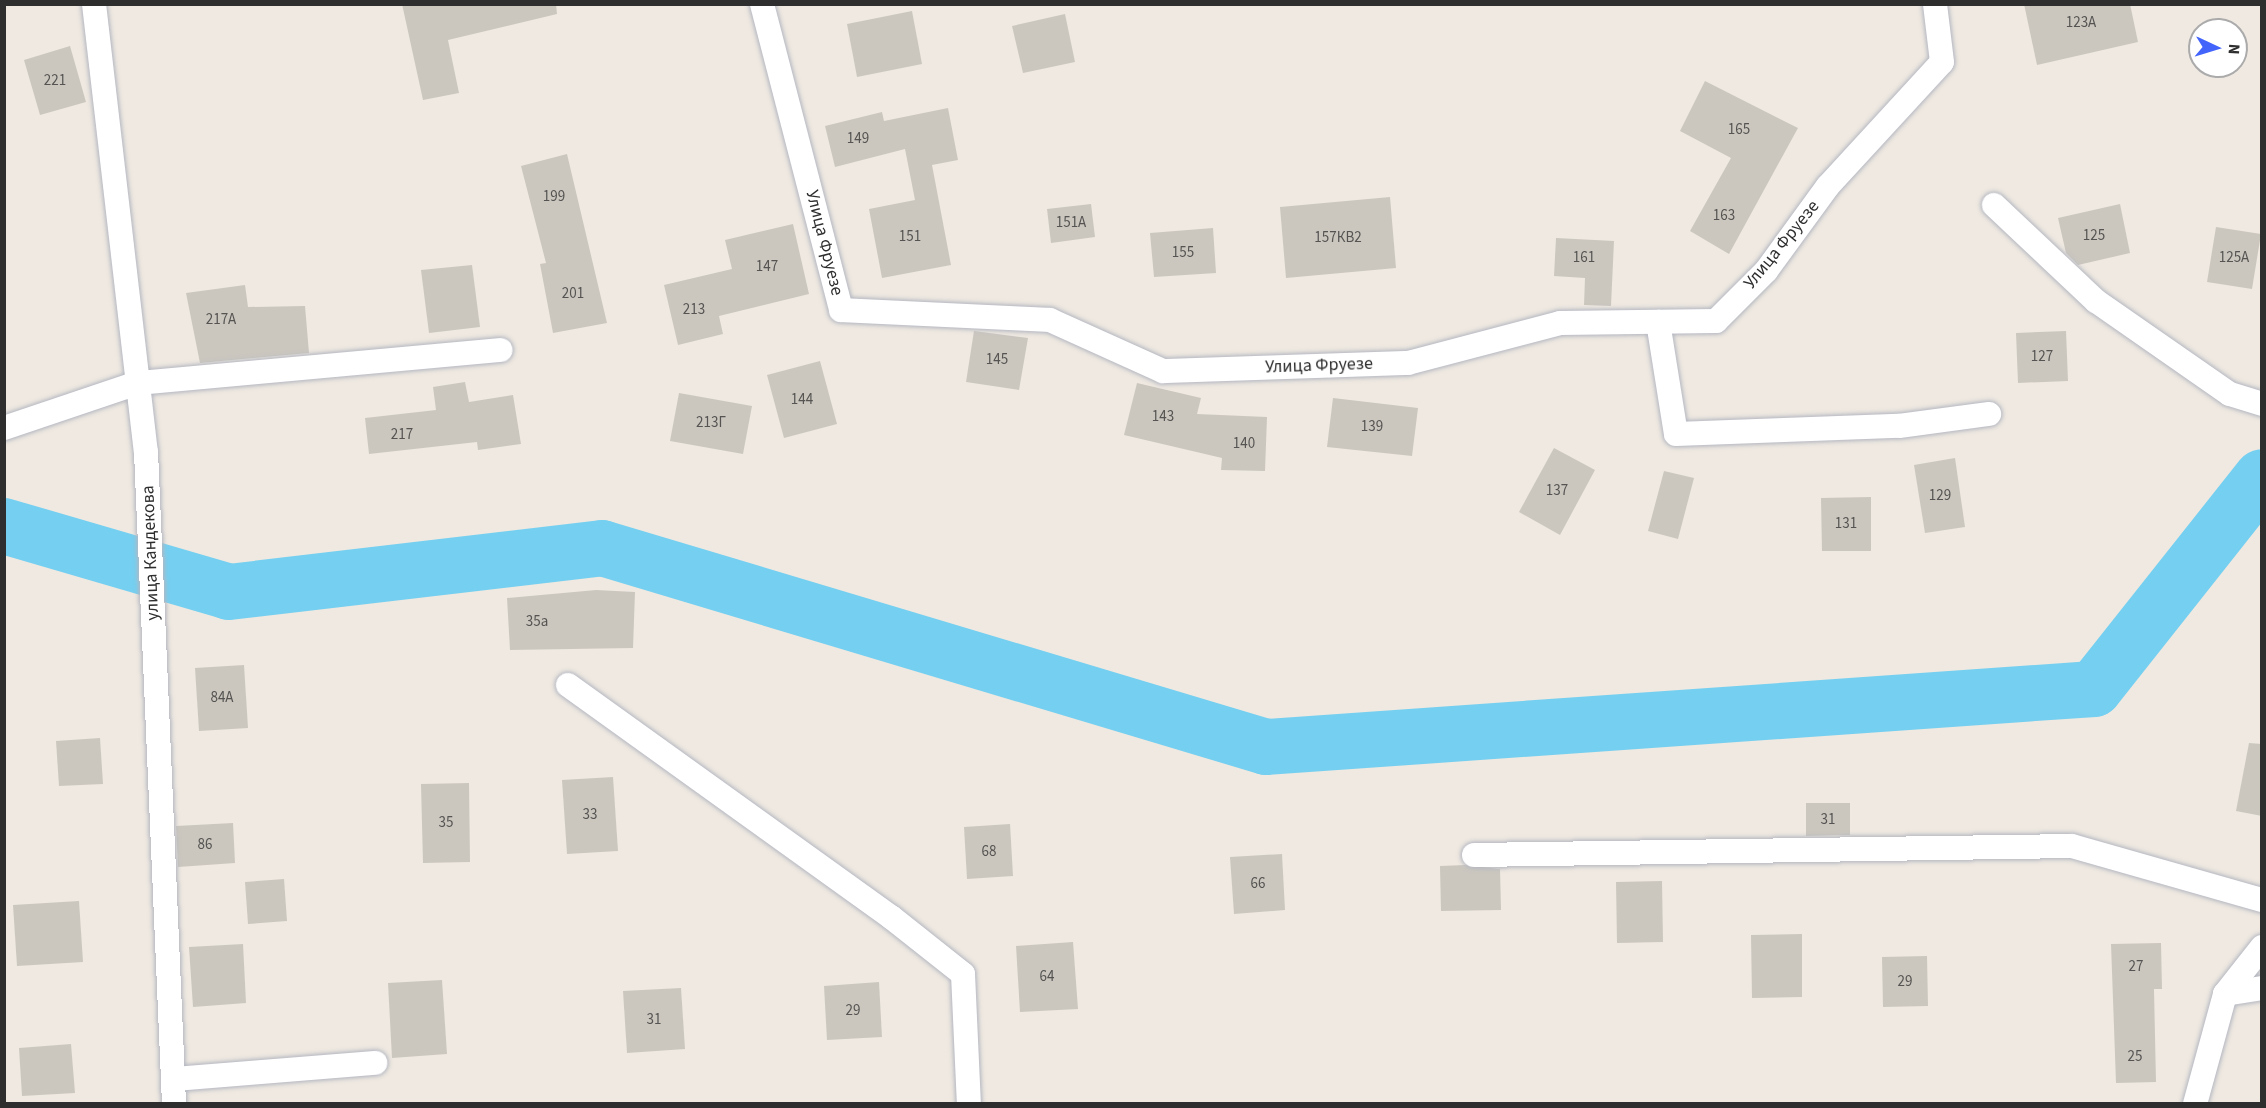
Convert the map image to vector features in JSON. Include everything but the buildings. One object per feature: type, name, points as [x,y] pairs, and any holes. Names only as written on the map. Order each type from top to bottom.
[{"type":"street","name":"улица Кандекова","points":[[94,4],[146,452],[174,1104]]},
{"type":"street","name":"Улица Фруезе","points":[[762,4],[841,310],[1050,320],[1163,371],[1408,363],[1560,323],[1716,321],[1766,271],[1828,186],[1942,62],[1935,4]]},
{"type":"street","points":[[1994,205],[2097,301],[2230,394],[2262,404]]},
{"type":"street","points":[[1658,322],[1676,434],[1899,426],[1989,414]]},
{"type":"street","points":[[4,428],[138,384],[500,350]]},
{"type":"street","points":[[568,685],[891,917],[963,974],[969,1104]]},
{"type":"street","points":[[1474,855],[2072,846],[2262,900]]},
{"type":"street","points":[[2195,1104],[2225,994],[2262,947]]},
{"type":"street","points":[[2225,994],[2262,988]]},
{"type":"street","points":[[174,1079],[375,1062]]},
{"type":"waterway","points":[[4,526],[229,592],[602,548],[1266,747],[2094,689],[2262,477]]}]
